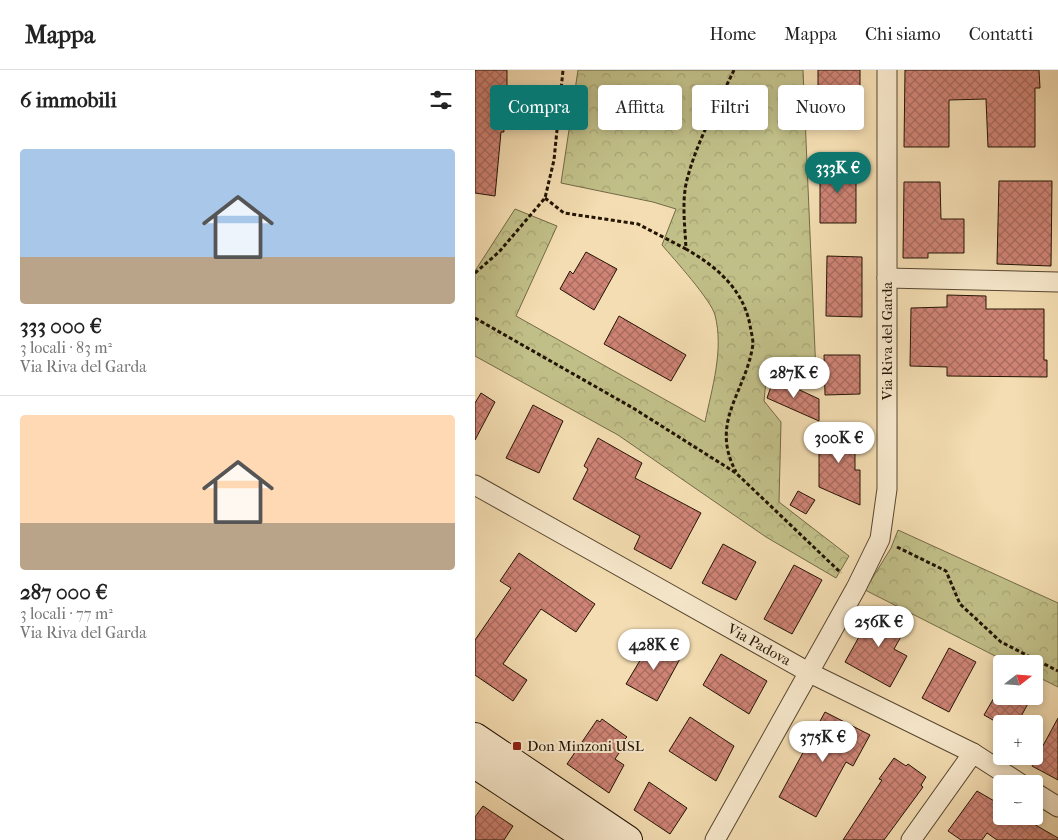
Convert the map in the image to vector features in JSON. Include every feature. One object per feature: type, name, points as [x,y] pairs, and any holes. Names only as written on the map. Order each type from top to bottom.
[{"type":"main road","points":[[475,736],[629,840]]},
{"type":"main road","points":[[475,764],[590,840]]},
{"type":"street","name":"Via Riva del Garda","points":[[715,840],[810,673],[880,539],[887,489],[887,70]]},
{"type":"street","points":[[887,278],[1058,282]]},
{"type":"street","name":"Via Padova","points":[[475,485],[810,673],[973,753],[1007,775]]},
{"type":"street","points":[[911,840],[973,753]]},
{"type":"street","points":[[1043,798],[1058,807]]},
{"type":"path","points":[[475,273],[499,252],[545,198],[554,160],[563,70]]},
{"type":"path","points":[[686,249],[684,203],[687,177],[698,148],[734,70]]},
{"type":"path","points":[[545,198],[564,213],[638,224],[686,249],[717,269],[743,302],[753,343],[727,422],[725,440],[728,457],[736,473]]},
{"type":"path","points":[[475,318],[633,408],[736,473],[843,576],[848,567]]},
{"type":"path","points":[[880,539],[946,571],[960,604],[1001,642],[1058,671]]},
{"type":"green space","points":[[578,70],[803,70],[804,85],[778,85],[778,130],[806,130],[816,374],[768,360],[764,401],[781,422],[779,502],[849,556],[836,578],[766,537],[618,435],[475,356],[475,271],[515,209],[557,226],[516,316],[705,422],[718,355],[717,328],[715,315],[707,300],[662,245],[676,209],[653,202],[561,183],[569,130],[588,130],[588,85],[576,85]]},
{"type":"green space","points":[[898,530],[1058,603],[1058,687],[1043,680],[1043,655],[993,655],[865,590],[891,548]]},
{"type":"building","points":[[475,70],[507,70],[507,85],[490,85],[490,130],[504,130],[504,132],[501,132],[495,196],[475,193]]},
{"type":"building","points":[[818,70],[860,70],[860,85],[818,85]]},
{"type":"building","points":[[905,70],[1039,70],[1040,88],[1035,88],[1035,147],[988,147],[986,99],[949,100],[949,147],[904,147]]},
{"type":"building","points":[[820,164],[856,165],[856,223],[820,223]]},
{"type":"building","points":[[999,181],[1052,181],[1051,266],[997,264]]},
{"type":"building","points":[[904,182],[940,182],[941,219],[964,219],[964,253],[928,253],[928,258],[903,258]]},
{"type":"building","points":[[586,252],[617,269],[594,310],[560,289],[570,271],[573,274]]},
{"type":"building","points":[[827,256],[862,257],[862,317],[826,316]]},
{"type":"building","points":[[947,295],[986,296],[986,309],[1044,309],[1044,360],[1047,360],[1047,377],[947,376],[947,367],[910,366],[911,308],[947,307]]},
{"type":"building","points":[[619,316],[686,355],[671,381],[604,344]]},
{"type":"building","points":[[824,355],[860,355],[860,394],[825,395]]},
{"type":"building","points":[[774,378],[819,399],[819,421],[767,398]]},
{"type":"building","points":[[481,393],[495,402],[475,440],[475,403]]},
{"type":"building","points":[[533,405],[563,421],[539,473],[506,458]]},
{"type":"building","points":[[819,430],[855,430],[855,470],[860,470],[860,505],[819,487]]},
{"type":"building","points":[[598,438],[642,463],[635,478],[701,513],[671,569],[634,549],[640,536],[573,499],[588,469],[584,466]]},
{"type":"building","points":[[798,491],[815,500],[806,514],[790,505]]},
{"type":"building","points":[[723,544],[756,562],[736,600],[702,583]]},
{"type":"building","points":[[519,553],[595,604],[576,632],[541,609],[503,664],[527,680],[513,701],[475,675],[475,640],[511,588],[500,581]]},
{"type":"building","points":[[794,565],[822,580],[792,634],[764,619]]},
{"type":"building","points":[[875,608],[907,626],[894,649],[907,656],[890,687],[845,662]]},
{"type":"building","points":[[651,642],[681,657],[657,701],[626,684]]},
{"type":"building","points":[[949,648],[976,662],[949,712],[922,698]]},
{"type":"building","points":[[721,654],[767,681],[749,714],[703,685]]},
{"type":"building","points":[[993,699],[993,705],[1027,705],[1022,715],[993,715],[993,720],[984,715]]},
{"type":"building","points":[[825,712],[870,735],[853,766],[846,762],[816,817],[779,797]]},
{"type":"building","points":[[690,717],[734,746],[716,781],[669,751]]},
{"type":"building","points":[[1058,718],[1058,780],[1032,766],[1043,765],[1043,746]]},
{"type":"building","points":[[602,719],[627,737],[625,739],[627,741],[615,759],[624,765],[609,793],[567,764],[597,720],[600,722]]},
{"type":"building","points":[[894,758],[906,766],[908,764],[926,777],[921,785],[923,787],[884,840],[843,840],[882,780],[879,779]]},
{"type":"building","points":[[649,782],[687,808],[670,834],[634,810]]},
{"type":"building","points":[[977,791],[993,800],[993,825],[1036,825],[1058,838],[1058,840],[997,840],[987,833],[982,840],[961,840],[948,831]]},
{"type":"building","points":[[483,806],[513,826],[504,840],[475,840],[475,817]]},
{"type":"place","name":"Don Minzoni USL","points":[[517,746]]}]
